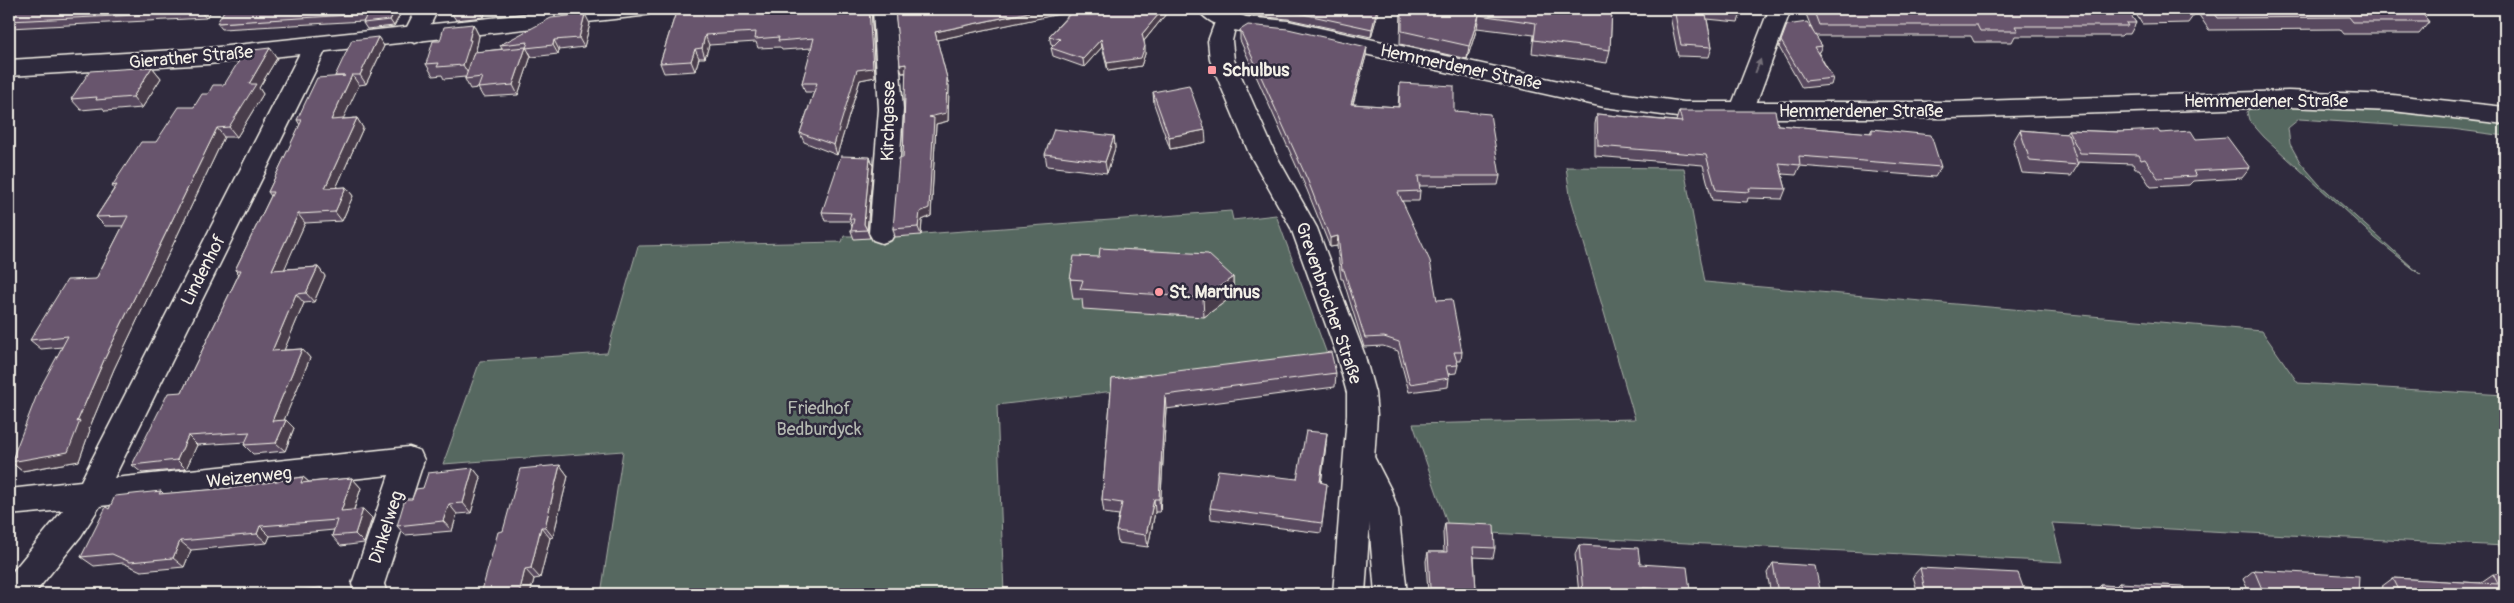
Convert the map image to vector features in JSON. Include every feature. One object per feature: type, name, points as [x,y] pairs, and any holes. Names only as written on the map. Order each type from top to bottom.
[{"type":"street","points":[[415,35],[427,9]]},
{"type":"street","name":"Gierather Straße","points":[[9,68],[183,58],[415,35],[641,9]]},
{"type":"street","name":"Kirchgasse","points":[[882,233],[891,109],[884,9]]},
{"type":"street","points":[[1741,112],[1780,9]]},
{"type":"street","name":"Hemmerdener Straße","points":[[1217,14],[1626,103],[1684,110],[1741,112],[1959,110],[2288,99],[2417,105],[2505,116]]},
{"type":"street","name":"Grevenbroicher Straße","points":[[1217,14],[1222,60],[1262,153],[1304,228],[1350,354],[1362,404],[1360,460],[1349,594]]},
{"type":"street","name":"Lindenhof","points":[[14,594],[70,526],[90,495],[316,45]]},
{"type":"street","name":"Weizenweg","points":[[90,495],[409,460]]},
{"type":"street","name":"Dinkelweg","points":[[371,594],[368,584],[409,460]]},
{"type":"street","points":[[1360,460],[1376,490],[1383,510],[1390,594]]},
{"type":"street","points":[[9,502],[90,495]]},
{"type":"green space","points":[[2251,107],[2348,108],[2485,121],[2505,124],[2505,136],[2452,129],[2299,119],[2288,128],[2290,144],[2300,162],[2319,184],[2421,275],[2375,238],[2264,137],[2249,120],[2247,112]]},
{"type":"green space","points":[[1566,167],[1684,168],[1705,282],[2262,331],[2298,383],[2505,395],[2505,546],[2052,523],[2062,562],[1450,531],[1413,424],[1635,419],[1570,195]]},
{"type":"green space","name":"Friedhof Bedburdyck","points":[[1231,211],[1233,220],[1276,215],[1331,365],[997,405],[1004,594],[601,594],[623,451],[443,464],[480,361],[607,353],[638,246],[842,242],[844,236],[897,236]]},
{"type":"building","points":[[9,9],[203,9],[201,12],[9,21]]},
{"type":"building","points":[[225,9],[396,9],[390,20],[363,23],[367,14],[217,23]]},
{"type":"building","points":[[453,9],[481,9],[480,11],[452,14]]},
{"type":"building","points":[[677,9],[869,9],[873,68],[857,70],[834,145],[800,133],[817,83],[802,83],[814,38],[778,41],[779,37],[755,39],[756,32],[705,35],[702,48],[695,49],[691,61],[660,63]]},
{"type":"building","points":[[895,9],[1044,9],[935,32],[947,78],[946,113],[929,117],[934,118],[929,208],[920,212],[918,227],[893,229],[899,158],[903,158],[906,64],[900,65]]},
{"type":"building","points":[[1075,9],[1163,9],[1142,34],[1145,46],[1141,58],[1107,63],[1101,39],[1083,59],[1051,48],[1060,39],[1049,36]]},
{"type":"building","points":[[1266,9],[1377,9],[1372,29],[1289,11]]},
{"type":"building","points":[[1402,9],[1612,9],[1610,50],[1534,40],[1536,23],[1479,15],[1469,46],[1402,31]]},
{"type":"building","points":[[1674,9],[1705,9],[1712,47],[1681,45]]},
{"type":"building","points":[[1713,9],[1741,9],[1742,11]]},
{"type":"building","points":[[1813,9],[2127,9],[2136,23],[2126,23],[2128,26],[2015,26],[2018,31],[1980,31],[1977,25],[1819,25]]},
{"type":"building","points":[[2147,9],[2194,9],[2196,12],[2150,13]]},
{"type":"building","points":[[2211,9],[2419,9],[2429,22],[2353,22],[2349,17],[2218,18]]},
{"type":"building","points":[[585,14],[579,38],[554,40],[553,45],[526,48],[528,42],[500,45],[551,18]]},
{"type":"building","points":[[1807,22],[1822,46],[1814,47],[1833,78],[1805,81],[1781,41],[1787,25]]},
{"type":"building","points":[[473,24],[469,40],[471,40],[463,65],[437,67],[439,63],[426,64],[433,41],[440,41],[444,27]]},
{"type":"building","points":[[1248,25],[1288,29],[1367,47],[1351,104],[1399,107],[1400,83],[1454,86],[1454,111],[1490,114],[1500,176],[1418,176],[1420,191],[1398,192],[1430,261],[1437,300],[1452,299],[1462,352],[1454,352],[1458,365],[1446,366],[1449,378],[1410,384],[1399,342],[1384,337],[1365,338],[1344,270],[1342,270],[1338,236],[1330,238],[1308,181],[1240,30]]},
{"type":"building","points":[[378,37],[360,75],[352,75],[331,120],[357,118],[325,188],[346,187],[335,212],[298,214],[272,270],[318,267],[306,293],[296,294],[272,351],[302,349],[272,421],[286,420],[276,443],[244,445],[250,432],[188,436],[177,460],[132,465],[168,393],[182,392],[241,270],[235,270],[273,192],[268,192],[302,120],[297,120],[317,78],[345,76],[335,76],[352,40]]},
{"type":"building","points":[[526,47],[513,85],[478,88],[482,77],[465,79],[474,52]]},
{"type":"building","points":[[270,48],[249,84],[256,84],[229,127],[217,128],[104,360],[77,422],[80,421],[68,452],[11,462],[38,392],[68,336],[30,340],[67,280],[96,279],[128,216],[96,217],[117,185],[112,186],[141,142],[156,142],[179,107],[194,107],[202,94],[208,94],[213,85],[224,85],[245,51]]},
{"type":"building","points":[[152,67],[133,97],[96,100],[97,97],[71,99],[90,71]]},
{"type":"building","points":[[1189,85],[1205,130],[1169,137],[1153,92]]},
{"type":"building","points":[[1679,111],[1775,111],[1778,125],[1872,133],[1872,129],[1931,135],[1941,167],[1799,156],[1800,165],[1779,163],[1786,189],[1749,188],[1750,192],[1716,190],[1706,155],[1598,146],[1597,114],[1682,122]]},
{"type":"building","points":[[1054,129],[1114,136],[1105,162],[1045,154]]},
{"type":"building","points":[[2020,130],[2068,134],[2078,165],[2030,161]]},
{"type":"building","points":[[2068,130],[2119,132],[2158,130],[2160,133],[2191,131],[2196,139],[2227,137],[2250,168],[2193,171],[2196,176],[2158,178],[2145,159],[2141,160],[2139,155],[2080,153]]},
{"type":"building","points":[[841,156],[870,157],[864,224],[867,230],[851,231],[854,219],[849,219],[851,213],[822,212]]},
{"type":"building","points":[[1100,248],[1208,254],[1233,277],[1203,298],[1080,289],[1083,280],[1070,279],[1074,256],[1099,257]]},
{"type":"building","points":[[1331,352],[1336,373],[1165,395],[1159,499],[1154,499],[1146,535],[1116,531],[1122,503],[1102,500],[1112,379]]},
{"type":"building","points":[[1306,431],[1327,433],[1320,482],[1327,484],[1322,523],[1210,508],[1218,470],[1297,479]]},
{"type":"building","points":[[560,465],[545,527],[541,527],[531,568],[525,569],[519,594],[481,594],[498,532],[503,531],[520,469]]},
{"type":"building","points":[[473,468],[463,503],[449,504],[443,521],[397,526],[405,499],[412,499],[416,489],[423,488],[428,473]]},
{"type":"building","points":[[303,477],[301,483],[352,478],[341,511],[363,509],[355,534],[332,536],[337,520],[260,526],[257,534],[180,541],[173,558],[130,562],[112,554],[81,557],[106,507],[109,509],[115,496],[161,491],[159,494],[231,488]]},
{"type":"building","points":[[1445,523],[1494,525],[1495,548],[1473,547],[1476,589],[1430,588],[1428,552],[1447,552]]},
{"type":"building","points":[[1579,545],[1638,548],[1640,564],[1687,567],[1690,590],[1643,588],[1644,594],[1583,593]]},
{"type":"building","points":[[1773,563],[1815,566],[1821,594],[1778,594]]},
{"type":"building","points":[[1920,568],[2018,573],[2023,587],[2103,592],[2101,585],[2121,586],[2119,583],[2183,586],[2186,594],[1926,594]]},
{"type":"building","points":[[2254,570],[2359,576],[2358,594],[2264,594]]},
{"type":"building","points":[[2493,574],[2505,575],[2505,594],[2401,594],[2393,578],[2498,584]]},
{"type":"building","points":[[321,588],[319,594],[273,594],[274,592]]},
{"type":"building","points":[[1132,589],[1159,594],[1130,594]]},
{"type":"place","name":"Schulbus","points":[[1212,70]]},
{"type":"place","name":"St. Martinus","points":[[1159,292]]}]
